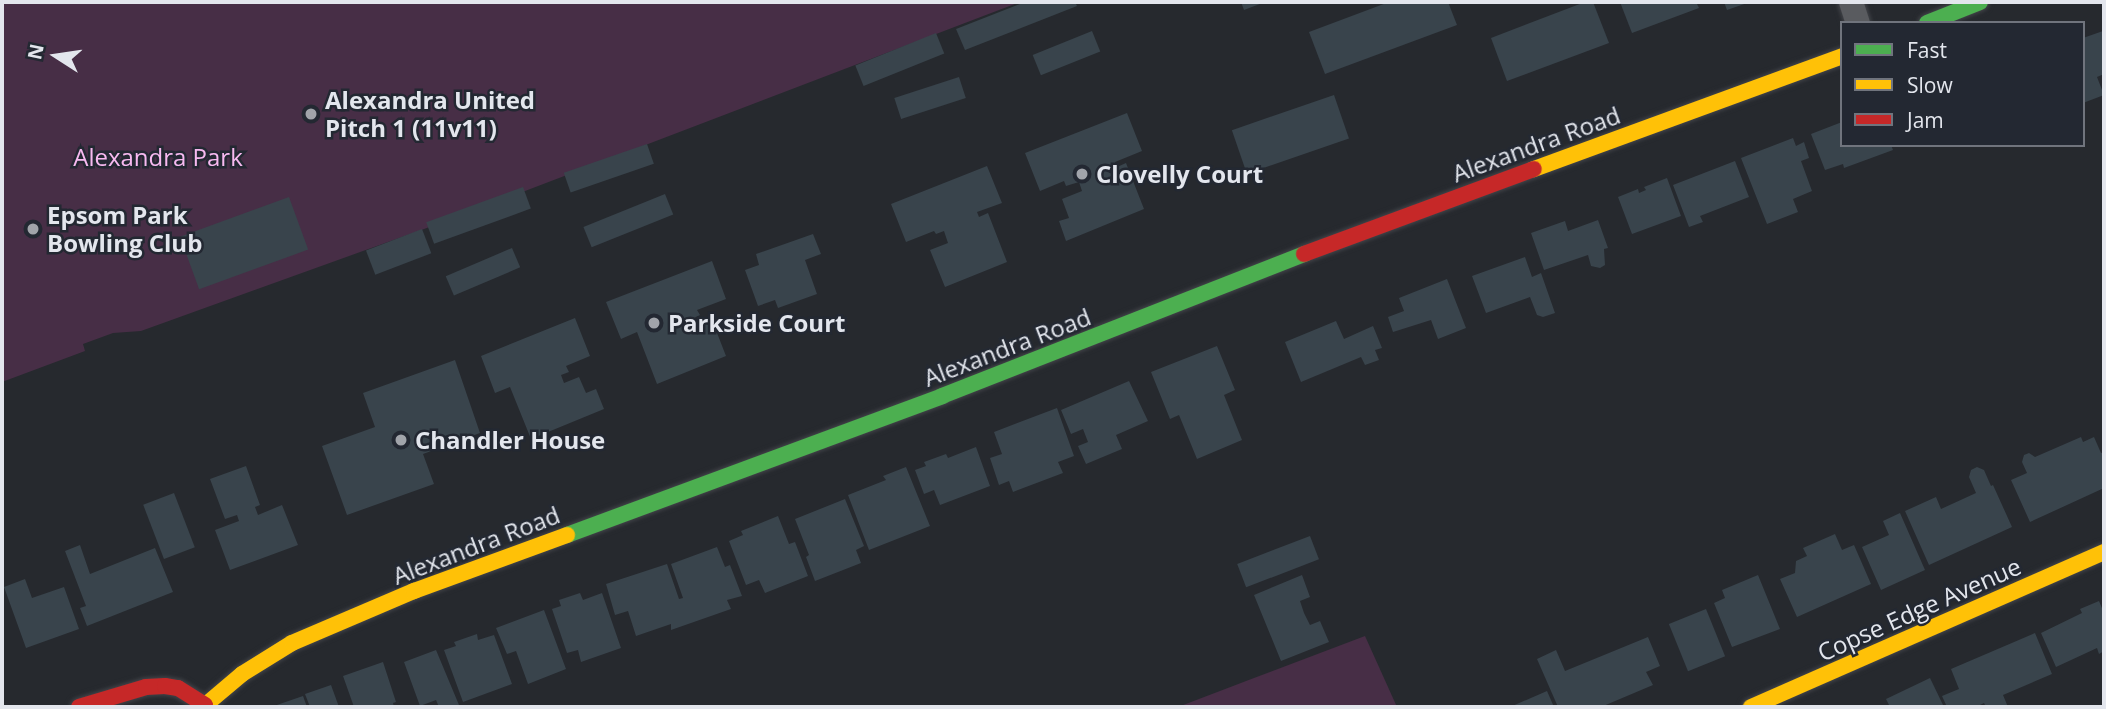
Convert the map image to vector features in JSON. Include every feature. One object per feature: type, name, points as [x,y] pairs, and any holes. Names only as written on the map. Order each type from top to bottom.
[{"type":"main road","points":[[1932,21],[1980,2]]},
{"type":"main road","name":"Alexandra Road","points":[[204,706],[242,674],[292,643],[414,591],[943,396],[1293,258],[1840,57]]},
{"type":"main road","name":"Copse Edge Avenue","points":[[1751,707],[2104,552]]},
{"type":"main road","points":[[79,707],[146,687],[165,686],[178,688],[204,706]]},
{"type":"street","points":[[1851,2],[1857,21]]},
{"type":"green space","name":"Alexandra Park","points":[[2,2],[1020,2],[449,220],[141,331],[113,333],[83,344],[85,351],[2,382]]},
{"type":"green space","points":[[1365,636],[1397,707],[1178,707],[1254,678]]},
{"type":"building","points":[[1025,2],[1075,2],[1077,6],[965,50],[956,29]]},
{"type":"building","points":[[1241,2],[1265,2],[1244,10]]},
{"type":"building","points":[[1389,2],[1448,2],[1457,25],[1325,74],[1309,32]]},
{"type":"building","points":[[1585,2],[1593,2],[1609,43],[1507,81],[1491,38]]},
{"type":"building","points":[[1620,2],[1696,2],[1699,8],[1632,33]]},
{"type":"building","points":[[1724,2],[1750,2],[1727,10]]},
{"type":"building","points":[[1092,31],[1100,51],[1041,75],[1033,55]]},
{"type":"building","points":[[2103,31],[2104,74],[2097,77],[2104,95],[2085,102],[2085,37]]},
{"type":"building","points":[[936,33],[944,53],[864,86],[855,66]]},
{"type":"building","points":[[959,77],[966,98],[901,119],[894,98]]},
{"type":"building","points":[[1334,95],[1349,138],[1247,174],[1232,130]]},
{"type":"building","name":"Clovelly Court","points":[[1127,113],[1142,151],[1115,162],[1117,167],[1126,163],[1144,209],[1066,241],[1059,221],[1069,218],[1062,199],[1082,191],[1079,182],[1066,186],[1064,181],[1040,191],[1025,153]]},
{"type":"building","points":[[1840,123],[1840,147],[1892,147],[1893,150],[1844,168],[1843,164],[1825,170],[1811,134]]},
{"type":"building","points":[[1793,138],[1796,146],[1804,142],[1809,158],[1801,161],[1812,191],[1793,199],[1798,212],[1767,224],[1741,158]]},
{"type":"building","points":[[647,144],[654,164],[571,193],[564,173]]},
{"type":"building","points":[[1735,161],[1749,197],[1700,216],[1703,222],[1689,227],[1673,185]]},
{"type":"building","points":[[987,166],[1002,203],[977,212],[979,217],[988,213],[1007,262],[945,287],[930,250],[948,243],[944,231],[936,234],[934,231],[906,242],[891,204]]},
{"type":"building","points":[[1667,178],[1681,216],[1632,234],[1618,197],[1638,189],[1639,193],[1646,190],[1644,187]]},
{"type":"building","points":[[523,187],[531,209],[434,244],[426,222]]},
{"type":"building","points":[[665,194],[673,214],[592,247],[583,227]]},
{"type":"building","points":[[289,197],[308,250],[199,289],[180,237]]},
{"type":"building","points":[[1598,220],[1608,248],[1604,249],[1605,265],[1600,268],[1591,266],[1588,255],[1544,270],[1531,233],[1565,221],[1568,231]]},
{"type":"building","points":[[422,229],[431,253],[375,275],[366,251]]},
{"type":"building","points":[[813,234],[821,254],[805,260],[817,294],[778,308],[775,300],[758,306],[745,270],[759,265],[756,254]]},
{"type":"building","points":[[512,248],[520,267],[454,295],[446,276]]},
{"type":"building","points":[[1525,257],[1532,277],[1541,273],[1555,313],[1543,317],[1537,315],[1530,297],[1486,313],[1472,276]]},
{"type":"building","name":"Parkside Court","points":[[712,261],[726,299],[697,310],[700,315],[692,319],[695,326],[712,320],[726,356],[657,384],[637,332],[621,339],[606,302]]},
{"type":"building","points":[[1447,279],[1466,328],[1438,339],[1431,320],[1393,332],[1388,317],[1404,311],[1399,298]]},
{"type":"building","points":[[575,318],[590,356],[566,366],[569,372],[561,375],[564,383],[579,377],[586,393],[596,389],[604,409],[531,439],[510,387],[495,393],[481,356]]},
{"type":"building","points":[[1336,321],[1344,339],[1373,326],[1382,348],[1375,350],[1379,360],[1365,365],[1361,357],[1301,382],[1285,342]]},
{"type":"building","points":[[1217,346],[1235,390],[1224,395],[1242,440],[1197,459],[1179,415],[1170,419],[1151,372]]},
{"type":"building","name":"Chandler House","points":[[455,360],[480,433],[423,454],[434,484],[347,515],[322,446],[375,427],[363,393]]},
{"type":"building","points":[[1129,381],[1148,421],[1116,435],[1122,449],[1086,464],[1078,446],[1088,442],[1083,429],[1071,434],[1061,410]]},
{"type":"building","points":[[1057,408],[1074,456],[1058,462],[1063,473],[1013,492],[1009,481],[999,485],[990,458],[1002,454],[994,432]]},
{"type":"building","points":[[2081,437],[2083,442],[2094,437],[2101,453],[2104,452],[2104,488],[2030,522],[2011,480],[2027,473],[2022,462],[2024,455],[2029,453],[2035,457]]},
{"type":"building","points":[[976,447],[990,486],[940,505],[934,490],[924,494],[915,470],[926,466],[924,462],[946,454],[948,458]]},
{"type":"building","points":[[246,466],[260,505],[255,507],[258,515],[282,505],[298,545],[230,570],[215,530],[239,521],[237,515],[225,519],[210,479]]},
{"type":"building","points":[[906,467],[930,526],[869,550],[848,495],[886,480],[883,476]]},
{"type":"building","points":[[1977,467],[1984,470],[1991,486],[1993,485],[2012,527],[1929,565],[1905,511],[1936,497],[1941,509],[1976,493],[1969,477],[1971,470]]},
{"type":"building","points":[[174,493],[195,547],[164,559],[143,505]]},
{"type":"building","points":[[845,499],[864,546],[856,550],[861,563],[815,581],[806,557],[809,555],[795,519]]},
{"type":"building","points":[[1900,513],[1925,570],[1881,590],[1862,547],[1889,535],[1883,521]]},
{"type":"building","points":[[778,516],[789,544],[795,542],[808,576],[765,593],[759,580],[746,585],[729,541],[743,535],[741,531]]},
{"type":"building","points":[[1835,534],[1842,550],[1854,545],[1871,584],[1797,617],[1780,579],[1795,573],[1796,561],[1807,556],[1803,548]]},
{"type":"building","points":[[1310,536],[1319,559],[1246,587],[1237,564]]},
{"type":"building","points":[[80,545],[90,574],[155,548],[173,592],[87,626],[80,608],[86,606],[65,551]]},
{"type":"building","points":[[717,547],[725,567],[730,565],[742,596],[727,600],[731,609],[671,630],[671,624],[636,636],[628,611],[615,615],[606,584],[667,564],[679,599],[683,598],[671,564]]},
{"type":"building","points":[[1302,575],[1310,597],[1300,601],[1304,613],[1310,625],[1320,621],[1329,642],[1281,661],[1254,595]]},
{"type":"building","points":[[1758,575],[1780,629],[1732,647],[1714,603],[1725,598],[1722,590]]},
{"type":"building","points":[[25,579],[32,598],[64,587],[79,629],[26,648],[4,587]]},
{"type":"building","points":[[580,593],[583,600],[602,593],[621,648],[581,662],[578,650],[567,653],[552,609],[561,606],[559,600]]},
{"type":"building","points":[[2099,601],[2104,613],[2104,651],[2099,654],[2097,648],[2056,667],[2041,633],[2082,613],[2080,609]]},
{"type":"building","points":[[1706,609],[1725,656],[1688,671],[1669,624]]},
{"type":"building","points":[[544,610],[566,669],[528,684],[516,651],[507,654],[496,628]]},
{"type":"building","points":[[2035,633],[2052,674],[2003,695],[2008,707],[1986,707],[1984,703],[1976,707],[1947,707],[1942,696],[1959,689],[1951,669]]},
{"type":"building","points":[[477,634],[478,640],[494,635],[512,684],[463,702],[444,650],[456,646],[454,642]]},
{"type":"building","points":[[1648,637],[1660,666],[1646,672],[1653,685],[1601,707],[1558,707],[1537,659],[1556,650],[1565,671]]},
{"type":"building","points":[[436,650],[459,705],[439,707],[436,700],[420,706],[404,662]]},
{"type":"building","points":[[383,662],[396,702],[393,703],[394,707],[354,707],[343,676]]},
{"type":"building","points":[[1930,678],[1944,707],[1890,707],[1886,699]]},
{"type":"building","points":[[331,685],[339,707],[310,707],[305,694]]},
{"type":"building","points":[[1547,691],[1554,707],[1510,707]]},
{"type":"building","points":[[303,696],[307,707],[271,707]]},
{"type":"traffic: fast","points":[[1932,21],[1980,2]]},
{"type":"traffic: fast","points":[[567,535],[942,396],[1304,254]]},
{"type":"traffic: slow","points":[[1534,169],[1840,57]]},
{"type":"traffic: slow","points":[[203,707],[242,674],[292,643],[414,591],[567,535]]},
{"type":"traffic: slow","points":[[1751,707],[2104,552]]},
{"type":"traffic: jam","points":[[1304,254],[1534,169]]},
{"type":"traffic: jam","points":[[79,707],[146,687],[165,686],[178,688],[205,705]]},
{"type":"place","name":"Alexandra United Pitch 1 (11v11)","points":[[311,114]]},
{"type":"place","name":"Clovelly Court","points":[[1082,174]]},
{"type":"place","name":"Epsom Park Bowling Club","points":[[33,229]]},
{"type":"place","name":"Parkside Court","points":[[654,323]]},
{"type":"place","name":"Chandler House","points":[[401,440]]}]
